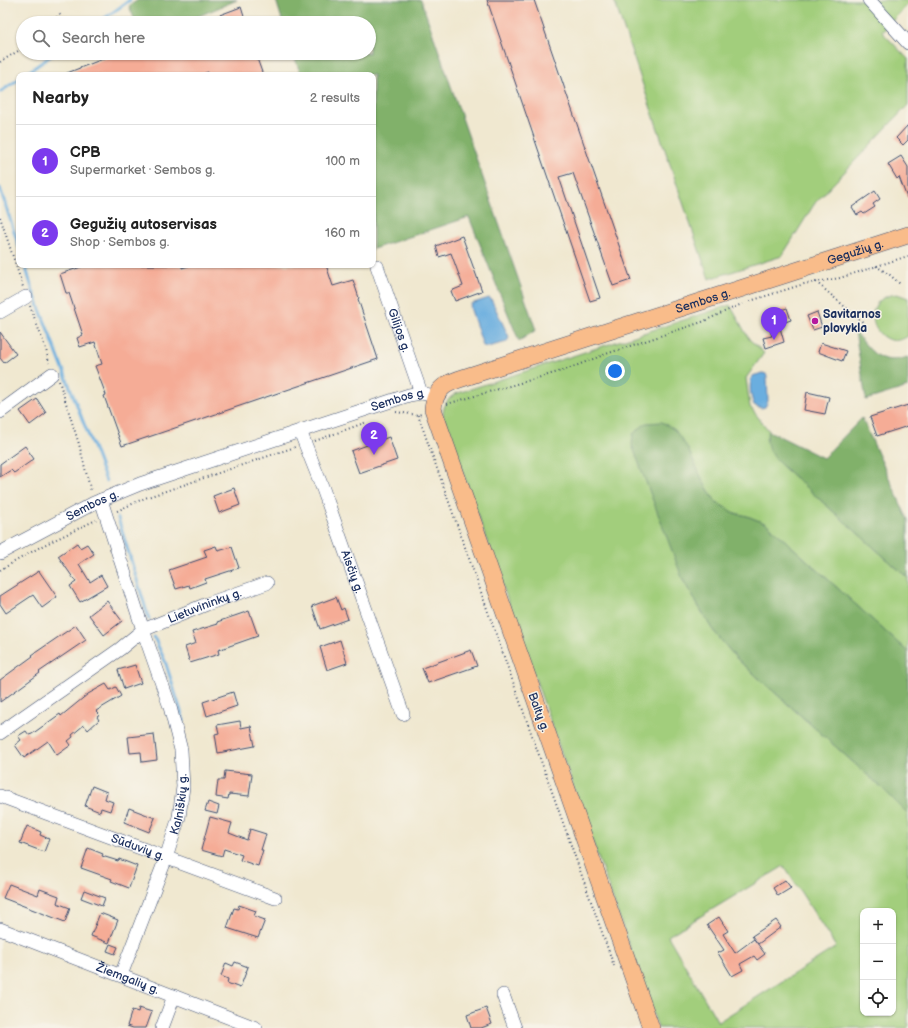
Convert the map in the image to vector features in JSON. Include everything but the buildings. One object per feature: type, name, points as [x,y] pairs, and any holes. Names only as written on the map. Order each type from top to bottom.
[{"type":"main road","name":"Gegužių g.","points":[[801,269],[908,235]]},
{"type":"main road","name":"Sembos g.","points":[[427,403],[442,388],[458,380],[801,269]]},
{"type":"main road","name":"Baltų g.","points":[[427,403],[652,1028]]},
{"type":"street","points":[[869,0],[908,43]]},
{"type":"street","name":"Gilijos g.","points":[[377,266],[427,403]]},
{"type":"street","points":[[0,312],[26,297]]},
{"type":"street","points":[[0,412],[52,374]]},
{"type":"street","name":"Sembos g.","points":[[0,553],[98,502],[140,484],[409,395],[427,403]]},
{"type":"street","name":"Aisčių g.","points":[[300,431],[323,489],[403,714]]},
{"type":"street","name":"Kalniškių g.","points":[[98,502],[106,515],[143,630],[170,707],[180,750],[183,787],[179,817],[166,858],[121,975]]},
{"type":"street","name":"Lietuvininkų g.","points":[[143,630],[207,604],[267,583]]},
{"type":"street","points":[[0,733],[120,649],[143,630]]},
{"type":"street","name":"Sūduvių g.","points":[[0,796],[275,898]]},
{"type":"street","name":"Žiemgalių g.","points":[[0,929],[256,1028]]},
{"type":"street","points":[[503,995],[515,1028]]},
{"type":"street","points":[[162,1028],[174,996]]},
{"type":"path","points":[[58,16],[62,12]]},
{"type":"path","points":[[0,62],[16,52]]},
{"type":"path","points":[[390,414],[427,403],[463,398],[565,370],[606,354],[702,322],[744,303],[815,282],[840,278],[908,256]]},
{"type":"path","points":[[876,266],[900,284]]},
{"type":"path","points":[[815,282],[866,324]]},
{"type":"path","points":[[52,374],[58,378],[64,393],[98,502]]},
{"type":"path","points":[[427,403],[614,968]]},
{"type":"path","points":[[0,570],[42,546],[145,498],[369,422]]},
{"type":"green space","points":[[138,0],[237,0],[199,16],[133,16],[129,6]]},
{"type":"green space","points":[[276,0],[421,0],[536,330],[519,341],[469,217],[376,248],[376,72],[300,72],[296,60],[376,60],[376,16],[281,16]]},
{"type":"green space","points":[[614,0],[908,0],[908,4],[882,32],[908,59],[908,105],[815,203],[782,256],[709,279]]},
{"type":"green space","points":[[897,294],[908,298],[908,336],[897,340],[887,339],[879,333],[874,325],[873,315],[876,306],[883,298]]},
{"type":"green space","points":[[730,305],[749,339],[764,353],[746,378],[750,407],[769,431],[766,439],[780,464],[908,578],[908,652],[767,524],[747,516],[734,513],[716,502],[704,483],[683,580],[712,629],[736,658],[881,787],[908,814],[908,1028],[658,1028],[443,416],[446,403],[455,394]],"holes":[[[784,866],[836,947],[718,1022],[668,936]]]},
{"type":"green space","points":[[855,331],[871,351],[883,358],[890,360],[908,357],[908,387],[866,400]]},
{"type":"green space","points":[[862,418],[908,520],[908,578],[780,464],[767,445],[767,436],[769,431],[823,458]]},
{"type":"green space","points":[[662,422],[675,430],[687,447],[704,483],[716,502],[734,513],[747,516],[767,524],[908,652],[908,814],[881,787],[736,658],[712,629],[683,580],[632,445],[633,434],[646,423]]},
{"type":"water","points":[[489,298],[491,299],[509,337],[507,342],[487,347],[483,346],[470,307],[471,304]]},
{"type":"water","points":[[763,373],[766,374],[767,377],[768,401],[765,407],[761,408],[754,405],[750,387],[752,376]]},
{"type":"waterway","points":[[108,16],[130,0]]},
{"type":"waterway","points":[[28,72],[45,60]]},
{"type":"waterway","points":[[0,92],[16,81]]},
{"type":"waterway","points":[[0,188],[16,238]]},
{"type":"waterway","points":[[26,268],[33,291],[106,481]]},
{"type":"waterway","points":[[118,518],[149,619]]},
{"type":"waterway","points":[[154,637],[165,661],[184,721]]},
{"type":"place","name":"Savitarnos plovykla","points":[[815,321]]},
{"type":"place","name":"CPB","points":[[774,340]]},
{"type":"place","name":"Gegužių autoservisas","points":[[374,455]]}]
